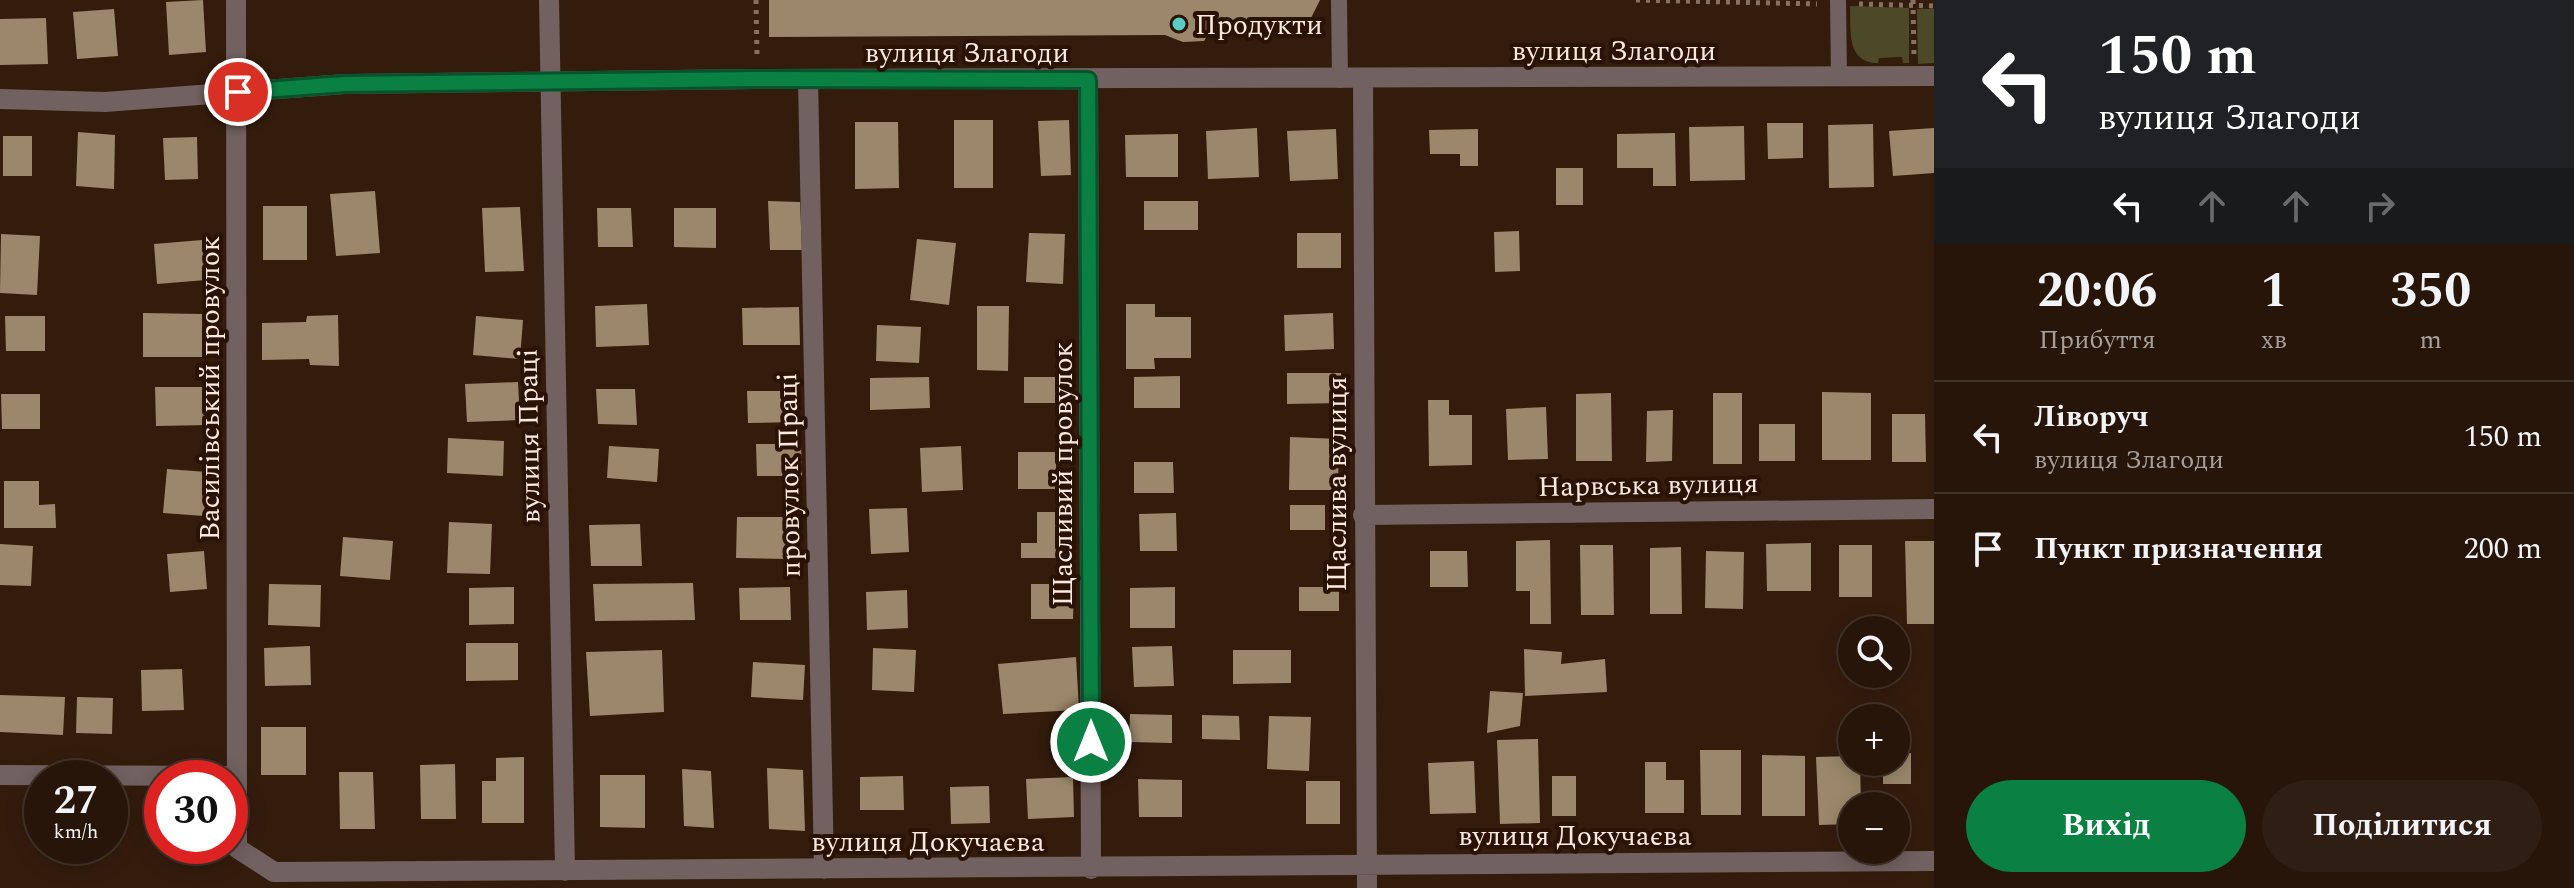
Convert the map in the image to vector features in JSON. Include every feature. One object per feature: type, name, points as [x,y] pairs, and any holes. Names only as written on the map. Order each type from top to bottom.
[{"type":"street","name":"Василівський провулок","points":[[236,0],[237,760]]},
{"type":"street","name":"вулиця Праці","points":[[549,0],[565,871]]},
{"type":"street","name":"вулиця Злагоди","points":[[0,99],[105,102],[345,84],[757,79],[1340,80],[1924,76]]},
{"type":"street","name":"провулок Праці","points":[[808,79],[824,869]]},
{"type":"street","name":"Щаслива вулиця","points":[[1363,79],[1367,888]]},
{"type":"street","name":"Щасливий провулок","points":[[1088,80],[1091,869]]},
{"type":"street","name":"Нарвська вулиця","points":[[1363,515],[1934,509]]},
{"type":"street","points":[[0,775],[144,776]]},
{"type":"street","name":"вулиця Докучаєва","points":[[248,855],[274,872],[472,880],[565,871],[824,869],[890,879],[1091,869],[1367,864],[1934,861]]},
{"type":"lane","points":[[1339,0],[1340,80]]},
{"type":"lane","points":[[1838,2],[1839,77]]},
{"type":"path","points":[[756,0],[757,79]]},
{"type":"path","points":[[1636,0],[1913,3],[1934,6]]},
{"type":"path","points":[[1913,3],[1924,76]]},
{"type":"shaded area","points":[[1850,6],[1909,8],[1909,63],[1903,63],[1902,57],[1879,58],[1878,63],[1860,58],[1852,44]]},
{"type":"shaded area","points":[[1917,9],[1934,9],[1934,63],[1918,64]]},
{"type":"building","points":[[203,0],[206,52],[169,55],[166,2]]},
{"type":"building","points":[[769,0],[1320,0],[1306,28],[1212,28],[1204,41],[1183,42],[1165,35],[769,37]]},
{"type":"building","points":[[114,9],[118,56],[77,59],[73,12]]},
{"type":"building","points":[[46,18],[48,64],[0,65],[0,19]]},
{"type":"building","points":[[954,120],[993,120],[993,188],[954,188]]},
{"type":"building","points":[[1069,120],[1071,175],[1041,176],[1038,121]]},
{"type":"building","points":[[855,122],[898,122],[899,188],[855,189]]},
{"type":"building","points":[[1767,123],[1803,123],[1803,158],[1768,159]]},
{"type":"building","points":[[1873,124],[1874,187],[1829,188],[1828,125]]},
{"type":"building","points":[[1744,126],[1745,180],[1690,181],[1689,127]]},
{"type":"building","points":[[1257,128],[1259,177],[1208,179],[1206,131]]},
{"type":"building","points":[[1934,128],[1934,173],[1893,176],[1889,131]]},
{"type":"building","points":[[1336,129],[1338,179],[1290,181],[1287,131]]},
{"type":"building","points":[[1478,129],[1478,166],[1460,166],[1460,154],[1430,154],[1429,130]]},
{"type":"building","points":[[78,132],[115,135],[114,189],[76,186]]},
{"type":"building","points":[[1675,133],[1676,186],[1653,186],[1653,168],[1617,168],[1617,134]]},
{"type":"building","points":[[1178,134],[1178,177],[1126,177],[1125,135]]},
{"type":"building","points":[[3,136],[32,136],[32,176],[3,176]]},
{"type":"building","points":[[197,137],[198,179],[165,180],[163,138]]},
{"type":"building","points":[[1556,168],[1583,168],[1583,205],[1556,205]]},
{"type":"building","points":[[375,191],[380,253],[336,256],[330,194]]},
{"type":"building","points":[[768,201],[800,202],[802,250],[770,250]]},
{"type":"building","points":[[1144,201],[1198,201],[1198,230],[1144,230]]},
{"type":"building","points":[[263,206],[307,206],[307,260],[263,260]]},
{"type":"building","points":[[520,207],[524,271],[485,272],[482,208]]},
{"type":"building","points":[[597,208],[631,208],[633,247],[598,247]]},
{"type":"building","points":[[674,208],[716,208],[716,248],[674,247]]},
{"type":"building","points":[[1519,231],[1520,271],[1495,272],[1494,232]]},
{"type":"building","points":[[1029,233],[1065,234],[1063,284],[1026,282]]},
{"type":"building","points":[[1297,233],[1341,233],[1341,268],[1297,268]]},
{"type":"building","points":[[1,234],[40,236],[37,295],[0,293]]},
{"type":"building","points":[[917,239],[956,243],[949,305],[910,300]]},
{"type":"building","points":[[202,240],[206,280],[157,284],[154,244]]},
{"type":"building","points":[[647,304],[649,345],[596,347],[595,306]]},
{"type":"building","points":[[1126,304],[1155,304],[1155,317],[1191,317],[1191,358],[1154,358],[1155,369],[1126,369]]},
{"type":"building","points":[[977,306],[1009,306],[1008,371],[977,370]]},
{"type":"building","points":[[799,307],[800,345],[743,345],[742,308]]},
{"type":"building","points":[[143,313],[202,314],[202,357],[143,357]]},
{"type":"building","points":[[1333,313],[1334,349],[1285,351],[1284,315]]},
{"type":"building","points":[[338,315],[339,366],[310,365],[309,359],[262,360],[262,323],[306,322],[307,316]]},
{"type":"building","points":[[5,316],[45,316],[45,351],[6,351]]},
{"type":"building","points":[[476,316],[523,320],[520,359],[473,355]]},
{"type":"building","points":[[877,325],[921,327],[919,363],[876,361]]},
{"type":"building","points":[[1287,373],[1341,373],[1341,403],[1287,404]]},
{"type":"building","points":[[1180,376],[1180,408],[1134,408],[1134,377]]},
{"type":"building","points":[[929,377],[930,408],[870,410],[870,378]]},
{"type":"building","points":[[1024,377],[1068,377],[1067,403],[1024,403]]},
{"type":"building","points":[[518,382],[520,420],[467,422],[465,384]]},
{"type":"building","points":[[155,387],[208,387],[209,425],[156,426]]},
{"type":"building","points":[[596,389],[635,389],[637,425],[598,424]]},
{"type":"building","points":[[747,391],[797,391],[797,422],[748,423]]},
{"type":"building","points":[[1822,392],[1871,393],[1871,460],[1822,460]]},
{"type":"building","points":[[1611,393],[1612,461],[1576,461],[1576,394]]},
{"type":"building","points":[[1713,393],[1742,393],[1742,464],[1713,464]]},
{"type":"building","points":[[1,394],[40,394],[40,429],[2,429]]},
{"type":"building","points":[[1428,400],[1449,400],[1449,415],[1472,415],[1472,465],[1429,466]]},
{"type":"building","points":[[1546,407],[1548,459],[1508,460],[1506,409]]},
{"type":"building","points":[[1673,410],[1672,461],[1646,462],[1647,411]]},
{"type":"building","points":[[1892,414],[1925,414],[1926,462],[1892,462]]},
{"type":"building","points":[[1759,424],[1795,424],[1795,461],[1759,461]]},
{"type":"building","points":[[1290,437],[1339,439],[1338,490],[1289,490]]},
{"type":"building","points":[[448,438],[504,441],[503,476],[447,473]]},
{"type":"building","points":[[756,444],[801,444],[802,476],[757,476]]},
{"type":"building","points":[[609,446],[659,449],[657,482],[607,478]]},
{"type":"building","points":[[961,446],[963,490],[922,492],[920,448]]},
{"type":"building","points":[[1018,452],[1056,452],[1056,489],[1018,489]]},
{"type":"building","points":[[1134,462],[1173,462],[1174,493],[1134,493]]},
{"type":"building","points":[[167,469],[207,472],[204,516],[163,513]]},
{"type":"building","points":[[4,481],[39,481],[39,505],[55,504],[56,528],[4,528]]},
{"type":"building","points":[[1290,505],[1325,505],[1325,530],[1290,530]]},
{"type":"building","points":[[907,508],[909,552],[871,554],[869,509]]},
{"type":"building","points":[[1037,512],[1074,512],[1074,558],[1021,558],[1021,543],[1037,543]]},
{"type":"building","points":[[1176,513],[1177,551],[1140,551],[1139,514]]},
{"type":"building","points":[[737,517],[787,517],[787,559],[736,558]]},
{"type":"building","points":[[449,522],[492,524],[490,574],[447,573]]},
{"type":"building","points":[[640,524],[642,566],[591,566],[589,525]]},
{"type":"building","points":[[343,537],[393,541],[390,580],[340,576]]},
{"type":"building","points":[[1550,540],[1551,624],[1530,624],[1530,591],[1516,591],[1516,541]]},
{"type":"building","points":[[1905,541],[1934,541],[1934,624],[1910,624],[1910,616],[1907,616]]},
{"type":"building","points":[[1811,543],[1811,591],[1767,591],[1766,544]]},
{"type":"building","points":[[0,544],[33,546],[31,586],[0,585]]},
{"type":"building","points":[[1580,545],[1613,545],[1614,615],[1581,615]]},
{"type":"building","points":[[1839,545],[1872,545],[1872,597],[1839,597]]},
{"type":"building","points":[[1681,547],[1682,614],[1650,614],[1650,548]]},
{"type":"building","points":[[204,551],[207,589],[170,592],[167,554]]},
{"type":"building","points":[[1430,551],[1467,551],[1468,587],[1430,587]]},
{"type":"building","points":[[1706,551],[1744,552],[1743,609],[1705,608]]},
{"type":"building","points":[[693,583],[695,620],[595,621],[593,584]]},
{"type":"building","points":[[269,584],[321,585],[320,627],[268,625]]},
{"type":"building","points":[[1031,584],[1074,584],[1073,619],[1031,619]]},
{"type":"building","points":[[514,587],[514,624],[469,625],[469,588]]},
{"type":"building","points":[[790,587],[791,620],[740,620],[739,588]]},
{"type":"building","points":[[1175,587],[1175,628],[1130,628],[1130,588]]},
{"type":"building","points":[[1299,587],[1339,587],[1339,611],[1299,611]]},
{"type":"building","points":[[907,590],[908,628],[867,630],[866,592]]},
{"type":"building","points":[[466,643],[518,643],[518,680],[466,681]]},
{"type":"building","points":[[310,646],[311,685],[265,686],[264,648]]},
{"type":"building","points":[[1172,646],[1174,686],[1134,687],[1132,647]]},
{"type":"building","points":[[873,648],[916,650],[914,692],[872,690]]},
{"type":"building","points":[[1524,649],[1562,652],[1561,664],[1605,659],[1607,692],[1525,696]]},
{"type":"building","points":[[662,650],[664,712],[590,716],[586,652]]},
{"type":"building","points":[[1233,650],[1291,650],[1291,683],[1233,684]]},
{"type":"building","points":[[1076,657],[1079,710],[1003,714],[998,664]]},
{"type":"building","points":[[753,662],[805,665],[803,700],[751,697]]},
{"type":"building","points":[[182,669],[184,710],[142,711],[141,670]]},
{"type":"building","points":[[1490,691],[1523,693],[1520,726],[1487,733]]},
{"type":"building","points":[[0,695],[65,697],[63,735],[0,732]]},
{"type":"building","points":[[77,697],[113,698],[112,734],[76,733]]},
{"type":"building","points":[[1130,714],[1172,715],[1172,743],[1129,742]]},
{"type":"building","points":[[1202,715],[1239,716],[1240,740],[1202,739]]},
{"type":"building","points":[[1269,716],[1311,717],[1309,771],[1267,769]]},
{"type":"building","points":[[261,727],[306,727],[306,775],[261,775]]},
{"type":"building","points":[[1538,739],[1540,823],[1500,824],[1497,740]]},
{"type":"building","points":[[1700,750],[1741,750],[1741,815],[1701,815]]},
{"type":"building","points":[[1911,753],[1911,784],[1883,784],[1883,776],[1910,776]]},
{"type":"building","points":[[1762,755],[1805,756],[1805,816],[1762,816]]},
{"type":"building","points":[[1838,756],[1838,776],[1860,776],[1861,792],[1838,792],[1838,824],[1819,825],[1816,757]]},
{"type":"building","points":[[524,757],[524,823],[482,823],[482,781],[496,781],[496,758]]},
{"type":"building","points":[[1474,761],[1476,813],[1430,814],[1428,763]]},
{"type":"building","points":[[1645,762],[1666,762],[1666,780],[1684,780],[1684,813],[1645,813]]},
{"type":"building","points":[[455,764],[456,819],[421,819],[420,765]]},
{"type":"building","points":[[767,768],[803,770],[805,831],[769,829]]},
{"type":"building","points":[[682,769],[711,771],[714,828],[684,826]]},
{"type":"building","points":[[339,772],[373,772],[375,829],[340,829]]},
{"type":"building","points":[[600,775],[645,775],[645,828],[600,827]]},
{"type":"building","points":[[903,776],[904,810],[860,810],[860,777]]},
{"type":"building","points":[[1552,776],[1576,776],[1576,816],[1552,816]]},
{"type":"building","points":[[1073,777],[1074,817],[1028,819],[1026,779]]},
{"type":"building","points":[[1138,779],[1182,780],[1182,817],[1139,817]]},
{"type":"building","points":[[1306,781],[1340,781],[1340,824],[1306,824]]},
{"type":"building","points":[[989,786],[990,823],[951,824],[950,787]]},
{"type":"place","name":"Продукти","points":[[1179,24]]},
{"type":"route","points":[[238,92],[345,84],[757,79],[1088,80],[1091,742]]}]
